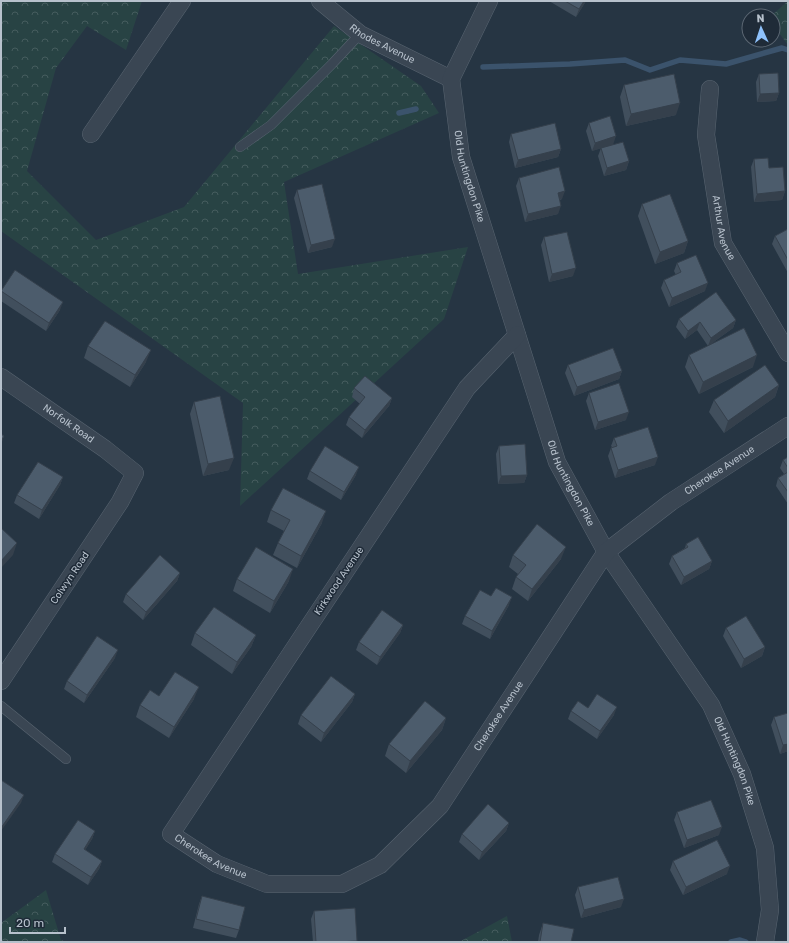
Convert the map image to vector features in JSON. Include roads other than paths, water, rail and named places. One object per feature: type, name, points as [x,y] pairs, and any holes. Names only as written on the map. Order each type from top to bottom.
[{"type":"street","points":[[91,134],[182,1]]},
{"type":"street","name":"Rhodes Avenue","points":[[320,1],[360,34],[451,79]]},
{"type":"street","points":[[451,79],[489,1]]},
{"type":"street","name":"Old Huntingdon Pike","points":[[451,79],[461,157],[558,462],[606,552],[711,705],[742,774],[765,848],[770,910],[765,942]]},
{"type":"street","name":"Arthur Avenue","points":[[710,89],[706,135],[723,243],[788,353]]},
{"type":"street","name":"Kirkwood Avenue","points":[[171,834],[467,388],[517,335]]},
{"type":"street","name":"Norfolk Road","points":[[1,377],[105,449],[135,473]]},
{"type":"street","name":"Cherokee Avenue","points":[[171,834],[217,864],[267,884],[342,884],[380,865],[440,806],[606,552],[671,502],[788,426]]},
{"type":"street","name":"Colwyn Road","points":[[1,681],[120,502],[135,473]]},
{"type":"lane","points":[[240,147],[271,125],[360,34]]},
{"type":"lane","points":[[1,706],[66,759]]},
{"type":"waterway","points":[[483,67],[570,64],[625,60],[650,70],[680,60],[726,64],[782,48],[788,50]]},
{"type":"waterway","points":[[399,113],[416,109]]},
{"type":"waterway","points":[[731,942],[740,940],[746,942]]}]
